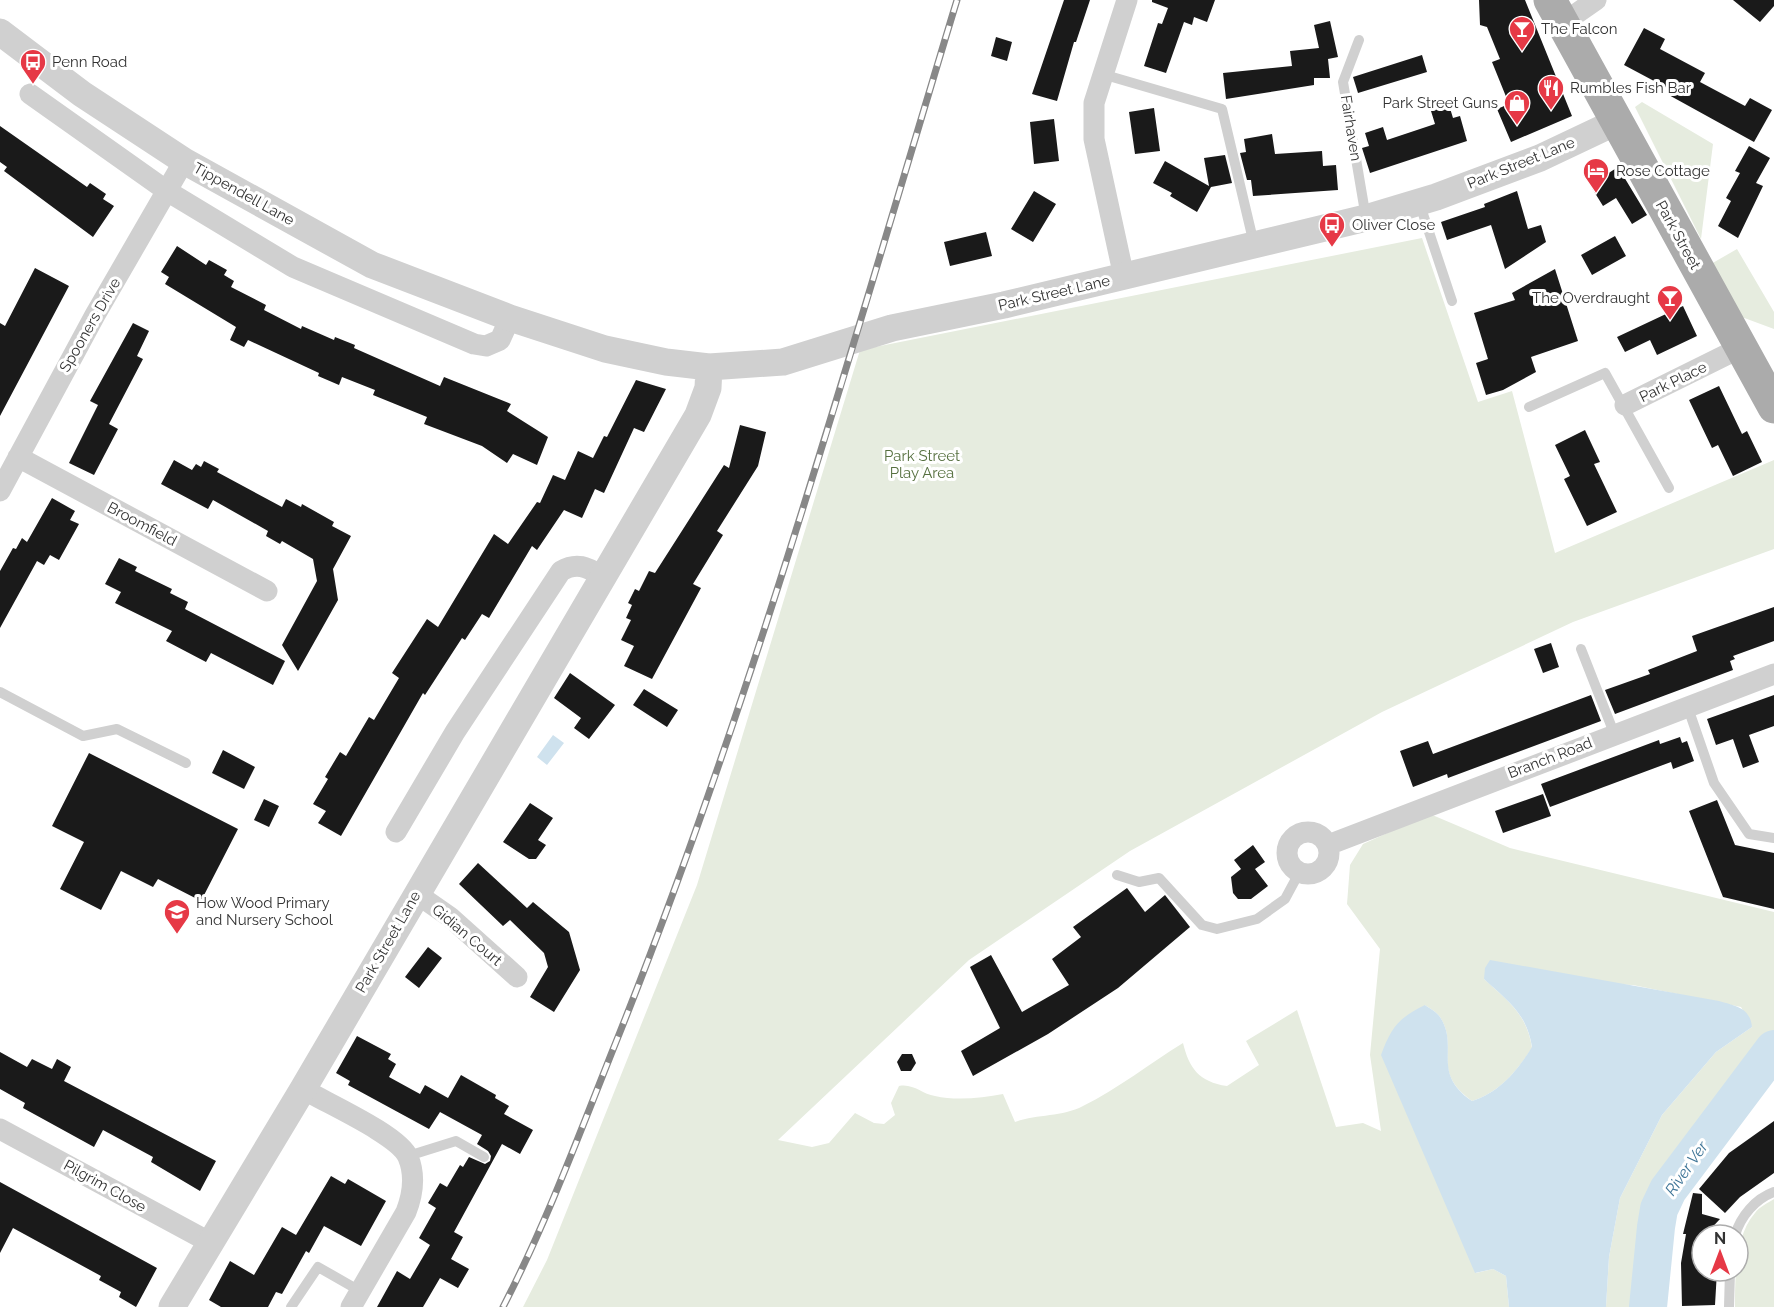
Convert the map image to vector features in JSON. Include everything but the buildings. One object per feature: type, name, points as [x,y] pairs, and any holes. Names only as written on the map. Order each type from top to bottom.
[{"type":"main road","name":"Park Street","points":[[1556,11],[1740,348],[1770,386]]},
{"type":"street","points":[[1124,277],[1094,139],[1094,103],[1127,0]]},
{"type":"street","points":[[1556,11],[1596,0]]},
{"type":"street","name":"Tippendell Lane","points":[[0,32],[82,94],[184,161],[372,265],[510,318],[605,349],[666,362],[709,367]]},
{"type":"street","points":[[30,94],[167,191],[293,267],[474,344],[486,346],[500,340],[510,318]]},
{"type":"street","name":"Park Street Lane","points":[[172,1307],[303,1089],[698,415],[708,388],[709,367],[783,362],[892,328],[1124,277],[1366,218],[1419,202],[1540,158],[1616,122]]},
{"type":"street","name":"Spooners Drive","points":[[0,491],[89,325],[184,161]]},
{"type":"street","name":"Park Place","points":[[1625,405],[1740,348]]},
{"type":"street","name":"Broomfield","points":[[18,457],[267,591]]},
{"type":"street","points":[[396,832],[455,732],[561,571],[574,565],[585,566],[604,577]]},
{"type":"street","name":"Branch Road","points":[[1328,845],[1614,733],[1688,708],[1774,674]]},
{"type":"street","points":[[1300,833],[1316,833],[1328,845],[1330,853],[1323,868],[1307,874],[1299,873],[1288,861],[1288,844],[1300,833]]},
{"type":"street","name":"Gidian Court","points":[[417,894],[450,916],[517,978]]},
{"type":"street","points":[[303,1089],[386,1135],[408,1156],[412,1195],[406,1212],[356,1299]]},
{"type":"street","name":"Pilgrim Close","points":[[0,1129],[211,1243]]},
{"type":"lane","name":"Fairhaven","points":[[1359,40],[1343,82],[1366,218]]},
{"type":"lane","points":[[1102,74],[1222,109],[1255,246]]},
{"type":"lane","points":[[1419,202],[1452,301]]},
{"type":"lane","points":[[1530,407],[1605,373],[1625,405]]},
{"type":"lane","name":"Park Place","points":[[1625,405],[1669,488]]},
{"type":"lane","points":[[1581,649],[1614,733]]},
{"type":"lane","points":[[0,692],[83,736],[117,729],[186,763]]},
{"type":"lane","points":[[1688,708],[1714,783],[1749,834],[1774,838]]},
{"type":"lane","points":[[1117,875],[1139,882],[1159,878],[1202,925],[1216,929],[1257,919],[1285,899],[1299,873]]},
{"type":"lane","points":[[408,1156],[456,1141],[484,1157]]},
{"type":"lane","points":[[1740,1223],[1745,1213],[1763,1196],[1774,1192]]},
{"type":"lane","points":[[291,1307],[318,1268],[356,1299]]},
{"type":"lane","points":[[1729,1307],[1730,1283]]},
{"type":"green space","points":[[1642,102],[1713,144],[1701,239],[1635,107]]},
{"type":"green space","name":"Park Street Play Area","points":[[1422,238],[1478,402],[1512,391],[1555,553],[1774,460],[1774,549],[1573,622],[1382,712],[1130,851],[969,960],[778,1140],[812,1147],[829,1143],[855,1113],[874,1123],[884,1124],[895,1115],[891,1103],[899,1086],[904,1085],[943,1098],[978,1098],[1003,1094],[1015,1122],[1067,1112],[1109,1092],[1183,1043],[1188,1060],[1202,1077],[1227,1086],[1259,1065],[1246,1041],[1297,1010],[1336,1127],[1363,1123],[1381,1131],[1370,1055],[1380,949],[1347,904],[1350,865],[1363,844],[1430,814],[1510,848],[1774,912],[1774,1032],[1652,1197],[1643,1307],[1606,1307],[1609,1257],[1620,1198],[1662,1115],[1716,1052],[1752,1027],[1741,1007],[1633,985],[1484,979],[1521,1017],[1532,1048],[1520,1065],[1499,1087],[1482,1097],[1472,1101],[1459,1090],[1452,1079],[1448,1069],[1445,1028],[1439,1015],[1425,1005],[1476,1273],[1493,1269],[1506,1276],[1509,1307],[523,1307],[547,1260],[697,885],[860,350]]},
{"type":"green space","points":[[1737,249],[1774,312],[1774,329],[1739,316],[1711,264]]},
{"type":"green space","points":[[1774,1199],[1774,1307],[1735,1307],[1735,1283],[1750,1283],[1750,1223],[1748,1223],[1761,1207]]},
{"type":"water","points":[[553,735],[564,743],[547,765],[537,757]]},
{"type":"water","points":[[1490,960],[1719,1001],[1741,1008],[1751,1020],[1752,1027],[1716,1052],[1662,1115],[1620,1198],[1609,1257],[1606,1307],[1509,1307],[1506,1276],[1493,1269],[1475,1273],[1381,1055],[1392,1031],[1402,1019],[1425,1005],[1439,1015],[1445,1028],[1448,1039],[1449,1070],[1459,1090],[1472,1101],[1491,1092],[1507,1080],[1532,1047],[1521,1017],[1508,1001],[1484,979],[1485,968]]},
{"type":"waterway","name":"River Ver","points":[[1648,1307],[1659,1209],[1668,1190],[1774,1049]]},
{"type":"railway","points":[[503,1307],[579,1136],[669,905],[714,778],[758,649],[840,390],[957,0]]},
{"type":"place","name":"The Falcon","points":[[1522,52]]},
{"type":"place","name":"Penn Road","points":[[33,85]]},
{"type":"place","name":"Rumbles Fish Bar","points":[[1551,111]]},
{"type":"place","name":"Park Street Guns","points":[[1517,126]]},
{"type":"place","name":"Rose Cottage","points":[[1596,194]]},
{"type":"place","name":"Oliver Close","points":[[1332,248]]},
{"type":"place","name":"The Overdraught","points":[[1670,321]]},
{"type":"place","name":"How Wood Primary and Nursery School","points":[[177,935]]}]
